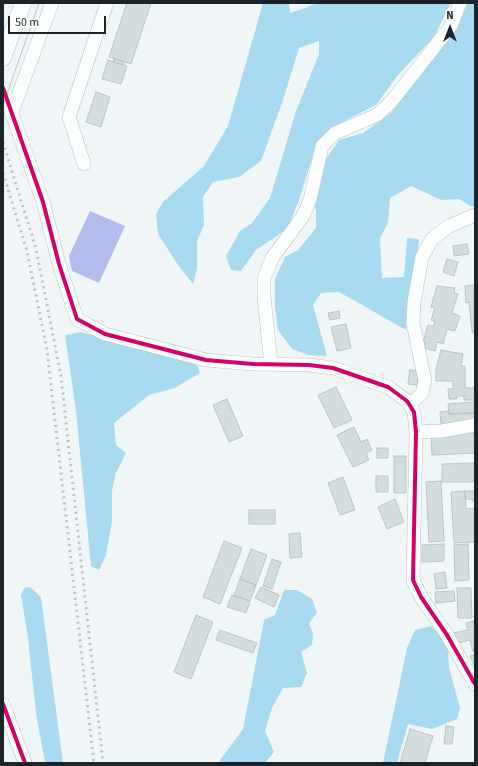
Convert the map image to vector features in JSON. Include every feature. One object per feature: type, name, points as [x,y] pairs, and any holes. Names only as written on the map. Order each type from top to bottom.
[{"type":"main road","points":[[3,58],[23,3]]},
{"type":"street","points":[[12,112],[52,3]]},
{"type":"street","points":[[84,164],[69,117],[107,3]]},
{"type":"street","points":[[272,364],[264,297],[264,278],[272,258],[303,216],[310,200],[322,146],[335,133],[377,116],[391,102],[451,26],[460,3]]},
{"type":"street","points":[[3,88],[43,202],[59,264],[77,319],[105,334],[206,360],[309,365],[333,368],[388,387],[410,405],[414,412],[416,432],[413,580],[421,597],[447,635],[475,684]]},
{"type":"street","points":[[410,405],[422,393],[426,382],[414,323],[414,302],[422,257],[432,239],[449,226],[475,215]]},
{"type":"street","points":[[416,432],[442,431],[475,425]]},
{"type":"street","points":[[3,704],[24,763]]},
{"type":"shaded area","points":[[263,3],[289,3],[290,13],[316,3],[451,3],[434,37],[398,75],[376,105],[348,119],[328,133],[316,146],[298,203],[287,229],[256,250],[241,271],[231,270],[226,256],[240,231],[252,223],[270,198],[296,111],[319,54],[319,41],[299,48],[283,100],[261,161],[239,177],[213,182],[203,197],[204,225],[197,241],[197,269],[193,284],[178,265],[158,234],[156,214],[163,202],[204,166],[228,126]]},
{"type":"shaded area","points":[[468,3],[475,3],[475,206],[472,207],[459,199],[441,200],[411,186],[390,198],[388,223],[380,238],[382,278],[404,277],[407,238],[419,239],[415,275],[409,295],[406,330],[339,292],[321,293],[313,305],[327,356],[308,355],[292,349],[278,330],[275,308],[275,279],[285,257],[298,250],[316,228],[314,201],[326,159],[339,140],[363,133],[391,113],[454,33]]},
{"type":"shaded area","points":[[90,211],[125,226],[99,283],[72,271],[69,256]]},
{"type":"shaded area","points":[[81,332],[197,365],[200,373],[175,388],[149,395],[114,423],[116,445],[126,453],[116,473],[112,491],[112,521],[106,555],[99,570],[91,566],[76,411],[65,335]]},
{"type":"shaded area","points":[[30,587],[41,597],[63,763],[45,763],[36,713],[28,638],[21,595],[24,588]]},
{"type":"shaded area","points":[[284,590],[297,590],[312,599],[317,613],[309,623],[313,634],[312,645],[301,652],[307,673],[301,687],[283,688],[272,708],[265,731],[274,752],[265,763],[218,763],[243,729],[264,620],[275,615]]},
{"type":"shaded area","points":[[431,626],[440,633],[448,648],[449,667],[460,708],[457,719],[432,729],[408,724],[397,763],[383,763],[407,648],[415,630]]},
{"type":"building","points":[[127,3],[151,3],[131,64],[109,57]]},
{"type":"building","points":[[114,59],[124,62],[123,65],[113,62]]},
{"type":"building","points":[[108,60],[127,66],[121,84],[102,79]]},
{"type":"building","points":[[96,92],[110,97],[101,127],[86,122]]},
{"type":"building","points":[[467,244],[469,254],[454,256],[453,246]]},
{"type":"building","points":[[447,259],[458,262],[454,276],[443,272]]},
{"type":"building","points":[[475,285],[475,332],[472,332],[469,302],[466,303],[465,286]]},
{"type":"building","points":[[437,286],[455,288],[454,293],[458,294],[452,313],[460,316],[455,331],[447,329],[443,344],[437,342],[435,351],[424,348],[425,342],[423,342],[428,325],[433,327],[435,321],[431,320],[435,308],[431,307]]},
{"type":"building","points":[[339,311],[340,318],[330,320],[328,313]]},
{"type":"building","points":[[346,324],[351,348],[337,351],[331,327]]},
{"type":"building","points":[[441,350],[463,354],[461,366],[465,366],[465,388],[475,388],[475,400],[464,400],[464,396],[457,396],[457,399],[449,399],[448,389],[453,389],[453,381],[436,381],[436,369]]},
{"type":"building","points":[[410,370],[419,371],[417,385],[408,384]]},
{"type":"building","points":[[336,387],[352,420],[334,428],[318,395]]},
{"type":"building","points":[[227,399],[243,436],[229,442],[213,405]]},
{"type":"building","points":[[475,402],[475,413],[449,414],[448,404]]},
{"type":"building","points":[[448,411],[449,414],[475,413],[475,421],[441,424],[440,412]]},
{"type":"building","points":[[354,427],[361,442],[367,439],[372,450],[366,453],[369,460],[353,467],[337,435]]},
{"type":"building","points":[[471,430],[471,433],[475,433],[475,453],[432,455],[431,438],[450,437],[449,435]]},
{"type":"building","points":[[377,448],[388,448],[388,458],[377,458]]},
{"type":"building","points":[[394,456],[406,456],[406,493],[394,493]]},
{"type":"building","points":[[475,463],[475,482],[442,482],[442,464]]},
{"type":"building","points":[[376,476],[388,476],[388,492],[376,492]]},
{"type":"building","points":[[343,477],[355,510],[340,515],[328,483]]},
{"type":"building","points":[[441,481],[444,541],[429,542],[426,482]]},
{"type":"building","points":[[465,491],[475,491],[475,501],[472,501],[472,499],[465,499]]},
{"type":"building","points":[[465,491],[466,509],[475,508],[475,542],[454,543],[451,492]]},
{"type":"building","points":[[395,499],[404,522],[387,529],[378,507]]},
{"type":"building","points":[[249,510],[275,510],[275,524],[249,524]]},
{"type":"building","points":[[300,533],[302,557],[290,558],[289,534]]},
{"type":"building","points":[[224,541],[242,548],[220,604],[203,597]]},
{"type":"building","points":[[444,544],[444,561],[422,562],[422,545]]},
{"type":"building","points":[[468,544],[469,580],[455,581],[454,545]]},
{"type":"building","points":[[251,549],[267,555],[256,585],[240,579]]},
{"type":"building","points":[[272,559],[281,562],[272,589],[263,586]]},
{"type":"building","points":[[445,572],[447,588],[436,589],[434,574]]},
{"type":"building","points":[[240,579],[256,585],[250,601],[234,596]]},
{"type":"building","points":[[261,587],[279,595],[274,607],[255,598]]},
{"type":"building","points":[[457,588],[471,588],[472,618],[458,618]]},
{"type":"building","points":[[454,591],[455,601],[436,603],[435,592]]},
{"type":"building","points":[[232,595],[250,601],[246,613],[227,607]]},
{"type":"building","points":[[196,615],[213,622],[191,679],[174,672]]},
{"type":"building","points":[[474,621],[475,651],[473,652],[470,640],[459,643],[453,633],[468,630],[466,623]]},
{"type":"building","points":[[220,630],[257,643],[253,653],[216,640]]},
{"type":"building","points":[[475,654],[475,667],[470,656]]},
{"type":"building","points":[[446,726],[454,727],[452,744],[444,744]]},
{"type":"building","points":[[410,729],[433,736],[425,763],[400,763]]},
{"type":"tram line","points":[[3,105],[39,3]]},
{"type":"railway","points":[[3,142],[36,249],[61,376],[103,763]]},
{"type":"railway","points":[[3,173],[27,251],[47,350],[94,763]]},
{"type":"cycle path","points":[[3,88],[43,202],[59,264],[77,319],[105,334],[206,360],[253,364],[309,365],[333,368],[388,387],[407,401],[414,412],[416,432],[413,580],[421,597],[447,635],[475,684]]},
{"type":"cycle path","points":[[3,704],[25,763]]}]
